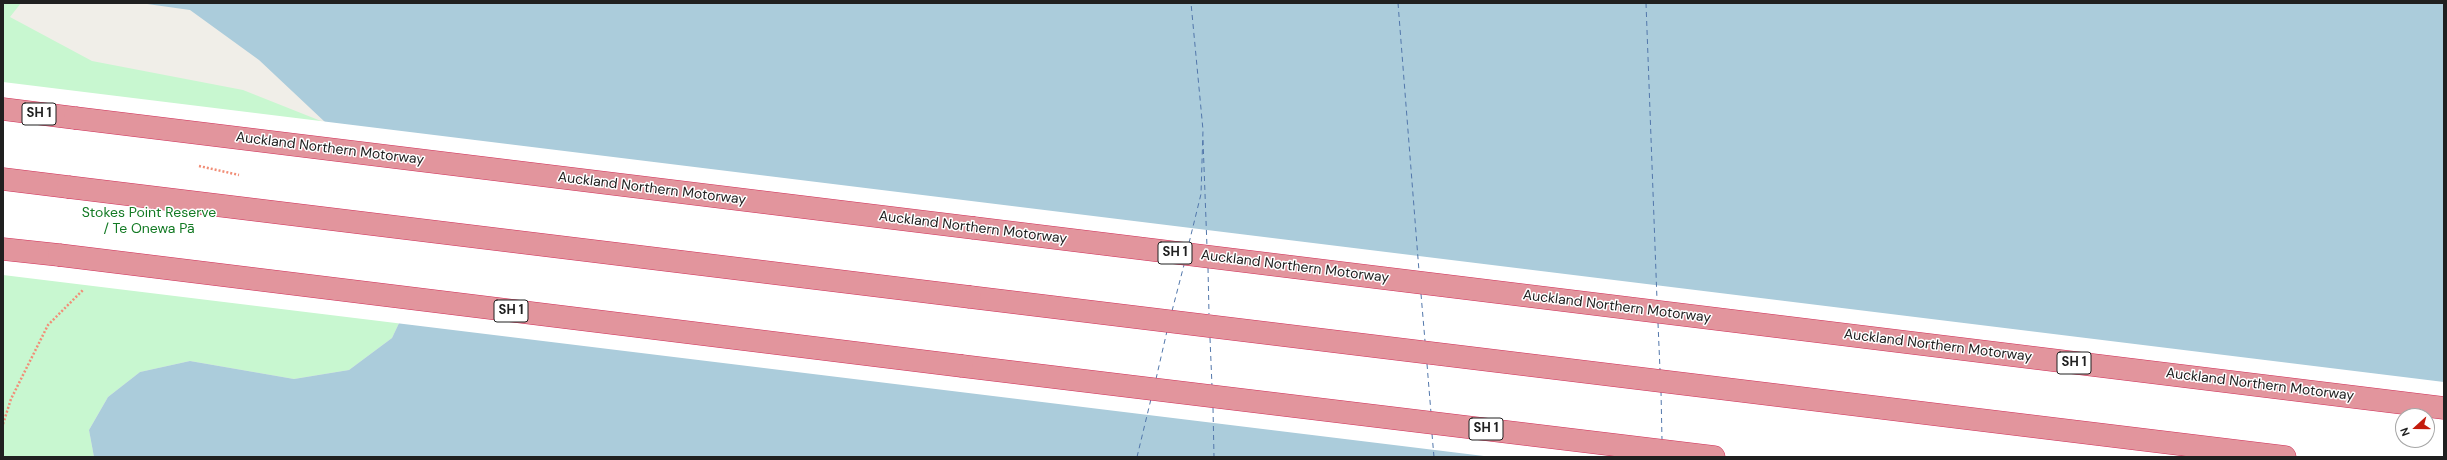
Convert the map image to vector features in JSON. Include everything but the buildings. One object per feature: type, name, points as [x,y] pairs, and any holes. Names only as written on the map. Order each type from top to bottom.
[{"type":"highway","name":"Auckland Northern Motorway","points":[[3,109],[2444,408]]},
{"type":"highway","points":[[3,179],[2285,457]]},
{"type":"highway","name":"SH 1","points":[[3,249],[1714,457]]},
{"type":"path","points":[[196,165],[241,176]]},
{"type":"green space","name":"Stokes Point Reserve / Te Onewa Pā","points":[[3,3],[21,3],[10,17],[92,61],[243,90],[326,123],[408,304],[392,338],[349,370],[294,379],[190,361],[140,372],[108,397],[89,430],[94,457],[3,457]]},
{"type":"water","points":[[140,3],[2444,3],[2444,457],[94,457],[89,430],[108,397],[140,372],[190,361],[294,379],[349,370],[392,338],[408,304],[326,123],[259,60],[190,10]]},
{"type":"pier","points":[[3,82],[2444,382],[2444,457],[1492,457],[3,275]]},
{"type":"ferry route","points":[[1189,243],[1201,194],[1203,130],[1191,3]]},
{"type":"ferry route","points":[[1398,3],[1419,271]]},
{"type":"ferry route","points":[[1646,3],[1657,300]]},
{"type":"ferry route","points":[[1203,140],[1207,247]]},
{"type":"ferry route","points":[[1172,311],[1184,265]]},
{"type":"ferry route","points":[[1208,268],[1209,314]]},
{"type":"ferry route","points":[[1421,294],[1425,341]]},
{"type":"ferry route","points":[[1658,323],[1660,370]]},
{"type":"ferry route","points":[[1156,379],[1167,331]]},
{"type":"ferry route","points":[[1210,338],[1212,386]]},
{"type":"ferry route","points":[[1427,364],[1431,413]]},
{"type":"ferry route","points":[[1661,391],[1662,440]]},
{"type":"ferry route","points":[[1137,457],[1151,399]]},
{"type":"ferry route","points":[[1213,408],[1214,457]]},
{"type":"ferry route","points":[[1432,434],[1434,457]]}]
